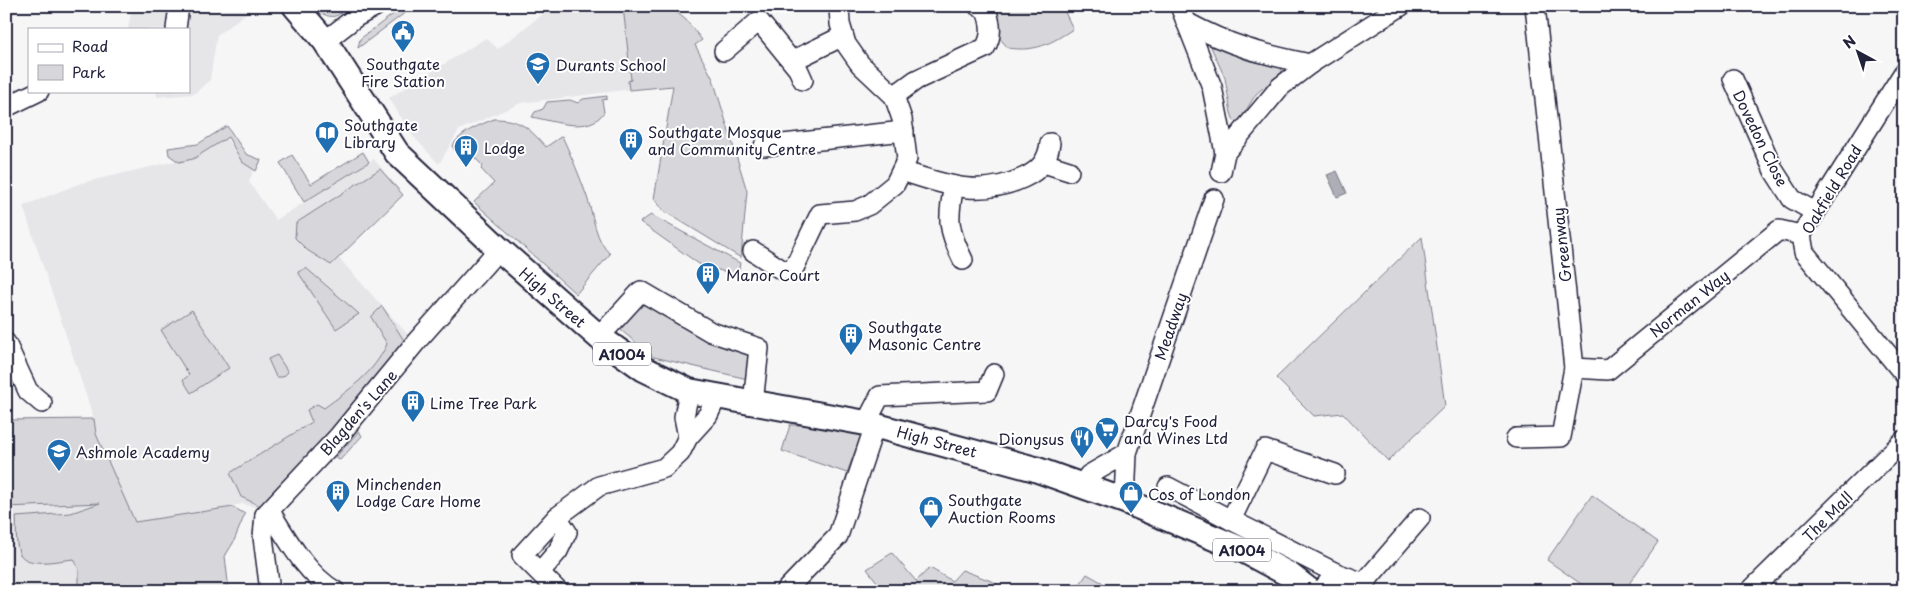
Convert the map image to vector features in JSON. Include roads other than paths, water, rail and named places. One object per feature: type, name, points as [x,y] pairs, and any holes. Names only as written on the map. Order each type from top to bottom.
[{"type":"main road","name":"High Street","points":[[295,6],[326,41],[397,152],[499,249],[598,337],[644,369],[689,391],[870,424],[997,457],[1082,484]]},
{"type":"main road","name":"A1004","points":[[1082,484],[1243,550],[1288,574],[1310,591]]},
{"type":"street","points":[[176,28],[179,6]]},
{"type":"street","points":[[326,41],[356,17],[376,6]]},
{"type":"street","points":[[753,252],[782,270],[794,268],[820,214],[855,211],[870,205],[895,184],[907,159],[904,131],[894,96],[860,64],[846,44],[843,36],[839,6]]},
{"type":"street","points":[[1225,154],[1280,87],[1310,64],[1401,6]]},
{"type":"street","name":"Greenway","points":[[1516,438],[1561,437],[1574,368],[1536,6]]},
{"type":"street","points":[[894,96],[928,74],[985,48],[991,38],[990,23],[984,7]]},
{"type":"street","points":[[1183,14],[1219,40],[1258,53],[1310,64]]},
{"type":"street","points":[[1183,14],[1212,87],[1225,154],[1221,172]]},
{"type":"street","points":[[724,51],[759,21],[792,60],[803,80]]},
{"type":"street","points":[[792,60],[843,36]]},
{"type":"street","name":"Oakfield Road","points":[[1904,72],[1801,236],[1804,252],[1904,374]]},
{"type":"street","name":"Dovedon Close","points":[[1733,79],[1774,171],[1792,199],[1815,212]]},
{"type":"street","points":[[6,107],[37,92]]},
{"type":"street","points":[[764,146],[904,131]]},
{"type":"street","points":[[902,171],[954,186],[986,190],[998,188],[1034,173],[1044,163],[1050,144]]},
{"type":"street","points":[[1044,163],[1069,172]]},
{"type":"street","points":[[954,186],[948,221],[963,260]]},
{"type":"street","name":"Meadway","points":[[1124,501],[1127,489],[1127,453],[1214,199]]},
{"type":"street","name":"Norman Way","points":[[1574,368],[1608,370],[1779,230],[1801,236]]},
{"type":"street","name":"Blagden's Lane","points":[[265,515],[338,437],[416,342],[499,249]]},
{"type":"street","points":[[598,337],[641,291],[711,332],[759,348],[753,404]]},
{"type":"street","points":[[6,343],[28,391],[42,403]]},
{"type":"street","points":[[785,591],[838,536],[870,424],[880,396],[987,392],[994,374]]},
{"type":"street","points":[[688,437],[684,417],[689,391]]},
{"type":"street","points":[[558,591],[522,555],[557,517],[599,486],[664,468],[680,453],[688,437],[708,415],[717,396]]},
{"type":"street","name":"The Mall","points":[[1750,591],[1904,440]]},
{"type":"street","points":[[1231,520],[1265,450],[1335,474]]},
{"type":"street","points":[[1082,484],[1089,475],[1127,453]]},
{"type":"street","points":[[1168,487],[1336,573],[1364,583],[1420,518]]},
{"type":"street","points":[[1194,529],[1206,507]]},
{"type":"street","points":[[270,591],[263,537],[265,515],[274,518],[295,552],[326,586],[335,591]]},
{"type":"street","points":[[540,572],[558,551],[567,532],[557,517]]},
{"type":"street","points":[[1321,591],[1336,573]]},
{"type":"place","name":"Southgate Fire Station","points":[[403,53]]},
{"type":"place","name":"Durants School","points":[[538,85]]},
{"type":"place","name":"Southgate Library","points":[[327,154]]},
{"type":"place","name":"Southgate Mosque and Community Centre","points":[[631,161]]},
{"type":"place","name":"Lodge","points":[[466,168]]},
{"type":"place","name":"Manor Court","points":[[708,295]]},
{"type":"place","name":"Southgate Masonic Centre","points":[[851,356]]},
{"type":"place","name":"Lime Tree Park","points":[[413,423]]},
{"type":"place","name":"Darcy's Food and Wines Ltd","points":[[1107,450]]},
{"type":"place","name":"Dionysus","points":[[1082,459]]},
{"type":"place","name":"Ashmole Academy","points":[[59,472]]},
{"type":"place","name":"Minchenden Lodge Care Home","points":[[338,513]]},
{"type":"place","name":"Cos of London","points":[[1131,514]]},
{"type":"place","name":"Southgate Auction Rooms","points":[[931,529]]}]
